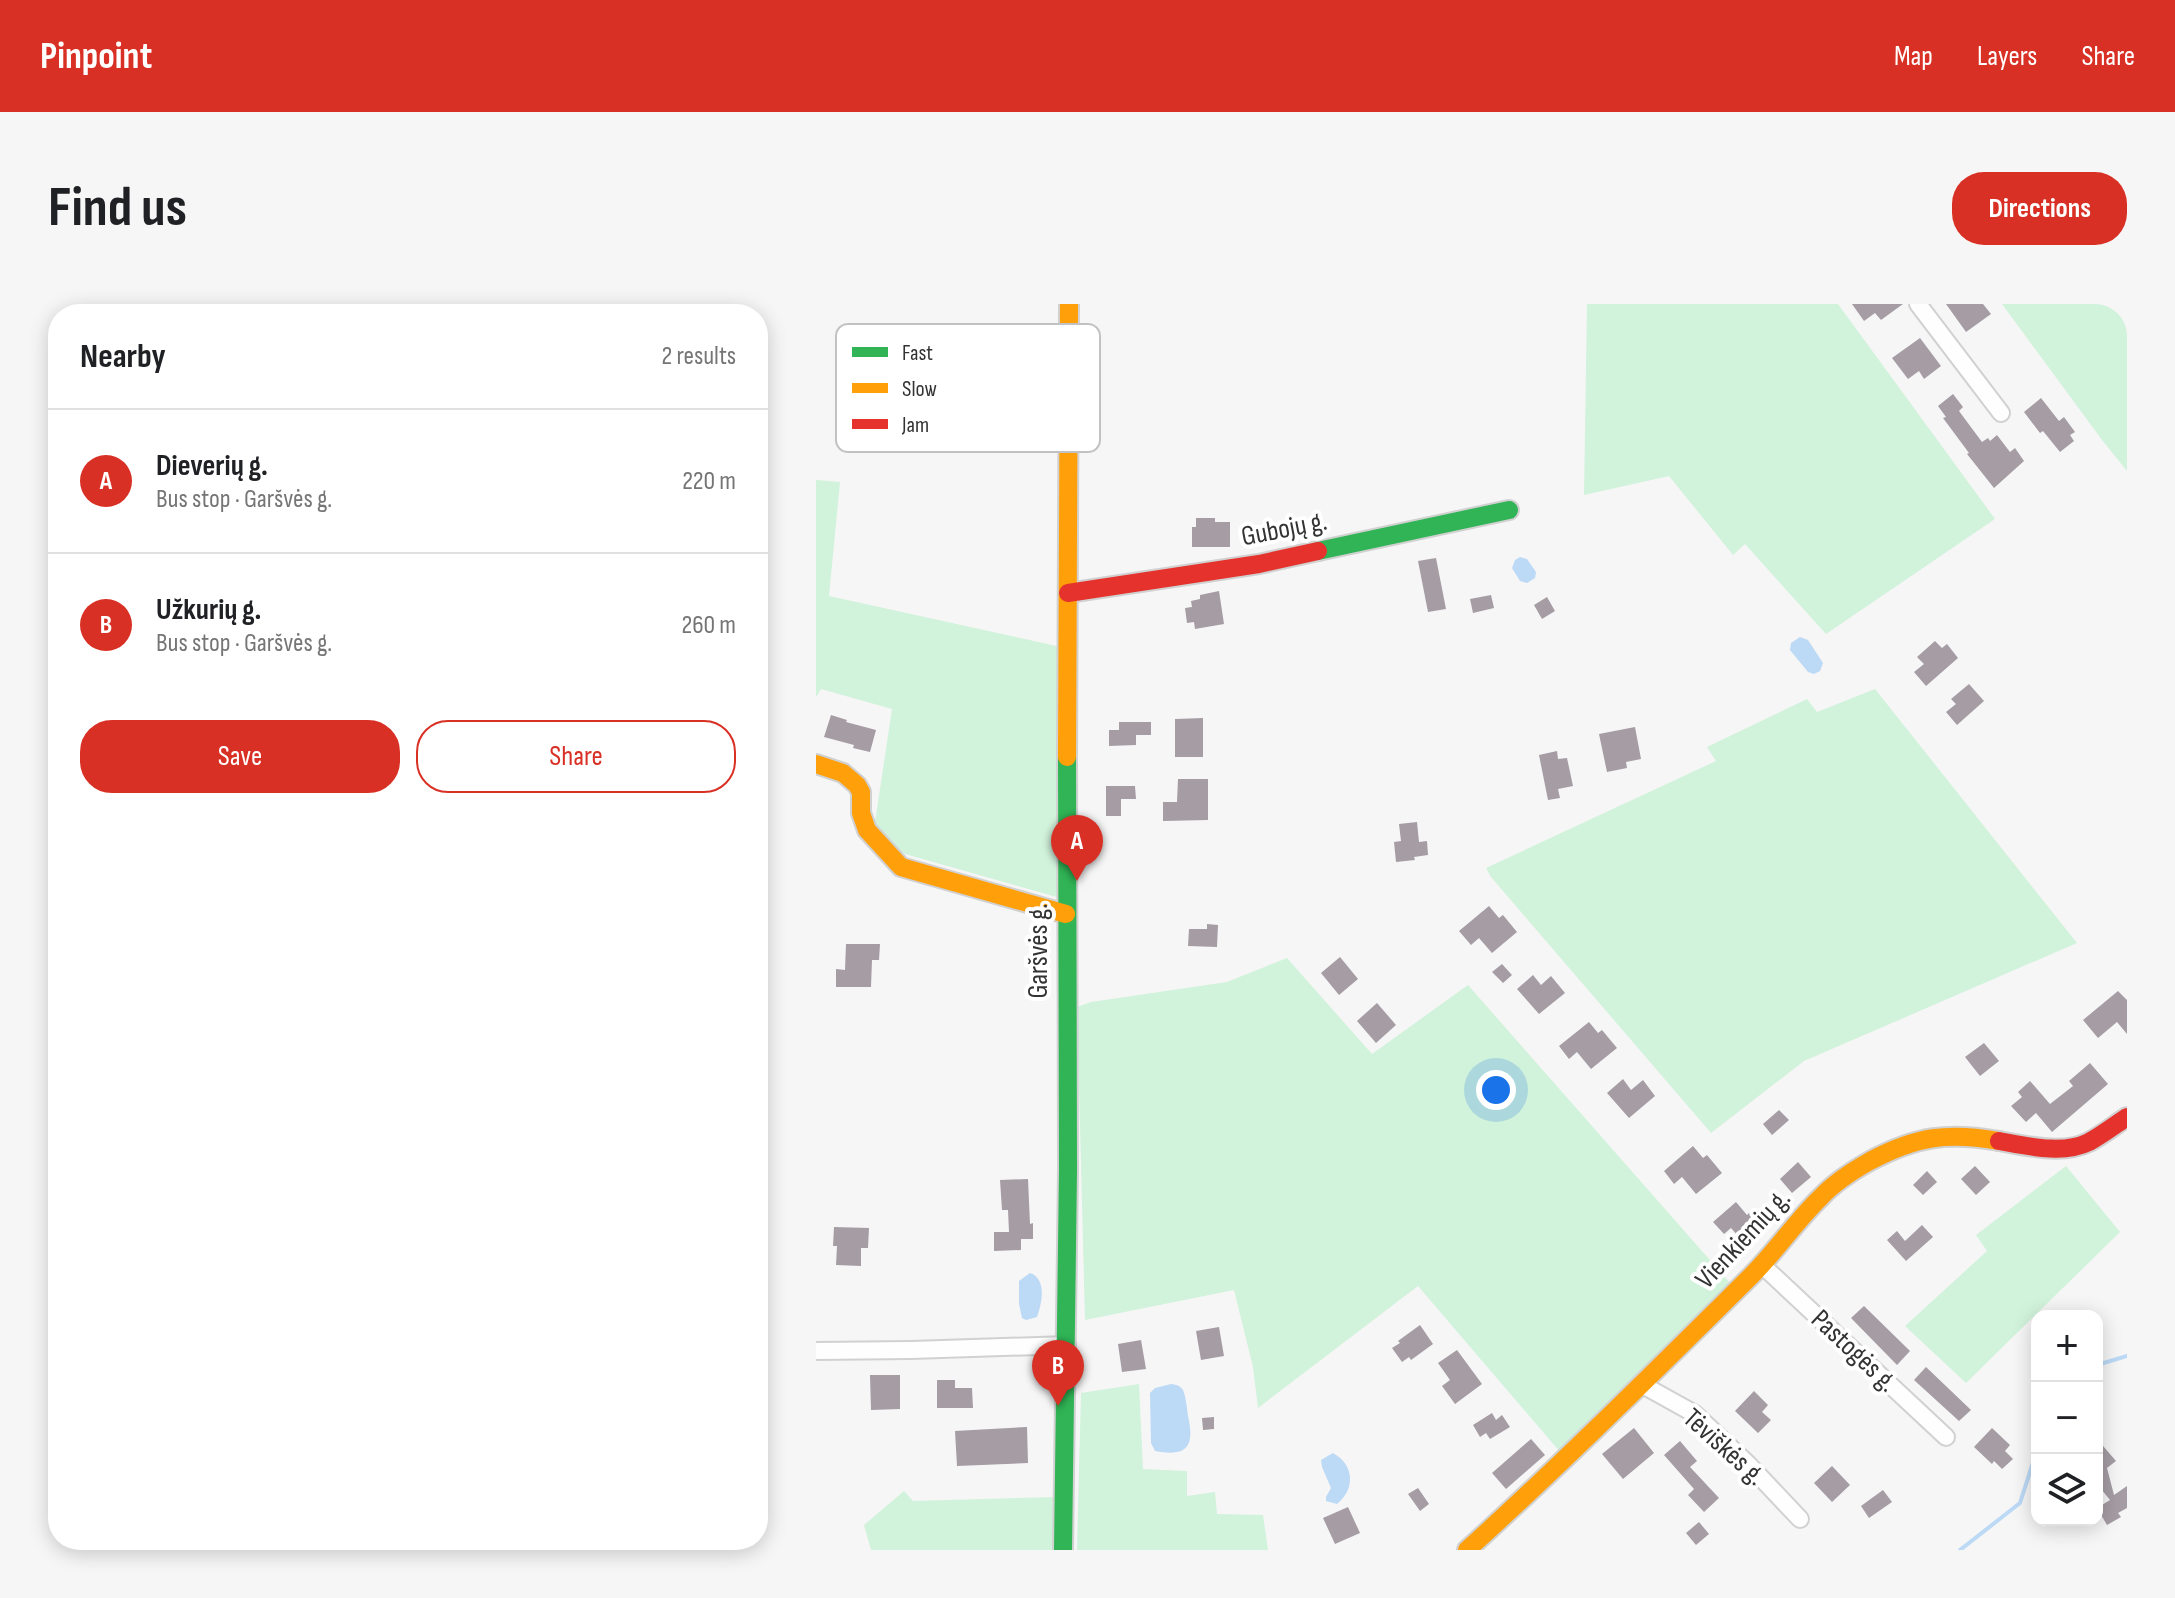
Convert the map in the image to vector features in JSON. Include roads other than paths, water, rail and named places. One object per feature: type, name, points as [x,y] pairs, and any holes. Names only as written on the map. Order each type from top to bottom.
[{"type":"street","name":"Garšvės g.","points":[[1069,304],[1069,324]]},
{"type":"street","points":[[1918,304],[2001,413]]},
{"type":"street","name":"Garšvės g.","points":[[1063,1550],[1067,1345],[1068,452]]},
{"type":"street","name":"Gubojų g.","points":[[1068,593],[1259,564],[1509,510]]},
{"type":"street","points":[[816,764],[843,773],[857,785],[867,830],[901,867],[1066,914]]},
{"type":"street","name":"Vienkiemių g.","points":[[1467,1550],[1548,1476],[1762,1265],[1822,1195],[1867,1163],[1907,1143],[1949,1136],[1976,1137],[2031,1147],[2068,1148],[2087,1143],[2127,1117]]},
{"type":"street","name":"Pastogės g.","points":[[1762,1265],[1946,1437]]},
{"type":"street","points":[[816,1351],[1067,1345]]},
{"type":"street","name":"Tėviškės g.","points":[[1641,1384],[1695,1414],[1800,1519]]},
{"type":"water","points":[[1520,557],[1527,559],[1536,572],[1535,578],[1527,583],[1520,581],[1512,568]]},
{"type":"water","points":[[1800,637],[1808,640],[1823,663],[1820,671],[1814,674],[1808,672],[1790,650],[1791,643]]},
{"type":"water","points":[[1030,1273],[1039,1280],[1041,1299],[1037,1317],[1026,1320],[1022,1318],[1019,1304],[1019,1281]]},
{"type":"water","points":[[1171,1384],[1179,1386],[1184,1393],[1190,1427],[1189,1442],[1181,1451],[1155,1451],[1151,1443],[1150,1393],[1155,1388]]},
{"type":"water","points":[[1333,1453],[1345,1464],[1350,1478],[1347,1492],[1337,1504],[1326,1501],[1331,1488],[1321,1460]]},
{"type":"waterway","points":[[2103,1363],[2127,1356]]},
{"type":"waterway","points":[[1960,1550],[2020,1503],[2036,1454]]},
{"type":"place","name":"Dieverių g.","points":[[1077,881]]},
{"type":"place","name":"Užkurių g.","points":[[1058,1406]]}]
